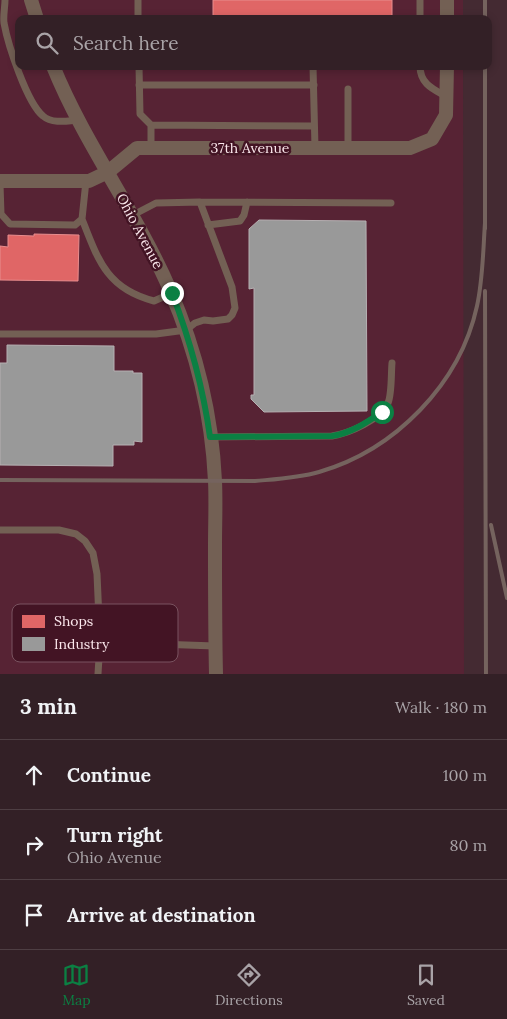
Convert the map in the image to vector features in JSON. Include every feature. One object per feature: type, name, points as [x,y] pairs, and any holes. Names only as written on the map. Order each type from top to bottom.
[{"type":"street","points":[[31,0],[36,15]]},
{"type":"street","points":[[447,0],[447,15]]},
{"type":"street","name":"Ohio Avenue","points":[[55,70],[77,120],[133,215],[172,293],[186,330],[205,402],[215,481],[216,674]]},
{"type":"street","name":"37th Avenue","points":[[0,183],[86,181],[108,172],[137,148],[410,148],[432,140],[446,115],[447,70]]},
{"type":"lane","points":[[5,0],[2,22],[15,61]]},
{"type":"lane","points":[[138,0],[138,15]]},
{"type":"lane","points":[[420,0],[420,15]]},
{"type":"lane","points":[[19,70],[31,99],[44,117],[59,122],[77,120]]},
{"type":"lane","points":[[139,70],[140,114],[152,125],[314,126]]},
{"type":"lane","points":[[313,70],[315,148]]},
{"type":"lane","points":[[420,70],[425,84],[447,97]]},
{"type":"lane","points":[[139,85],[314,85]]},
{"type":"lane","points":[[348,89],[348,148]]},
{"type":"lane","points":[[151,148],[152,125]]},
{"type":"lane","points":[[86,181],[82,219],[93,246],[110,277],[123,289],[140,298],[154,301],[172,293]]},
{"type":"lane","points":[[0,183],[2,214],[10,224],[75,225],[82,219]]},
{"type":"lane","points":[[0,334],[156,334],[186,330],[204,320],[228,319],[235,308],[232,286],[200,202]]},
{"type":"lane","points":[[208,225],[240,221],[244,215],[247,202]]},
{"type":"lane","points":[[133,215],[156,203],[392,203]]},
{"type":"lane","points":[[210,437],[332,436],[343,434],[361,426],[382,412],[389,401],[392,363]]},
{"type":"lane","points":[[0,530],[59,530],[76,534],[85,541],[93,553],[98,604]]},
{"type":"lane","points":[[178,645],[216,646]]},
{"type":"shaded area","points":[[0,0],[463,0],[463,15],[15,15],[15,70],[463,70],[464,674],[0,674]]},
{"type":"building: Shops","points":[[213,0],[392,0],[392,15],[213,15]]},
{"type":"building: Shops","points":[[34,234],[79,235],[78,281],[0,280],[0,246],[8,247],[8,235],[34,236]]},
{"type":"building: Industry","points":[[259,220],[366,221],[367,411],[264,412],[251,399],[251,395],[254,395],[254,288],[249,289],[249,229]]},
{"type":"building: Industry","points":[[7,345],[114,346],[114,371],[142,373],[142,442],[134,441],[134,445],[113,445],[113,466],[0,465],[0,363],[7,363]]},
{"type":"railway","points":[[485,0],[485,15]]},
{"type":"railway","points":[[485,70],[485,229]]},
{"type":"railway","points":[[0,480],[255,481],[295,477],[319,472],[347,462],[373,448],[398,430],[420,410],[440,387],[456,362],[468,335],[477,306],[482,275],[485,223]]},
{"type":"railway","points":[[485,291],[486,674]]},
{"type":"railway","points":[[491,525],[507,598]]},
{"type":"route","points":[[172,293],[186,330],[197,368],[205,402],[210,437],[332,436],[343,434],[361,426],[382,412]]}]
